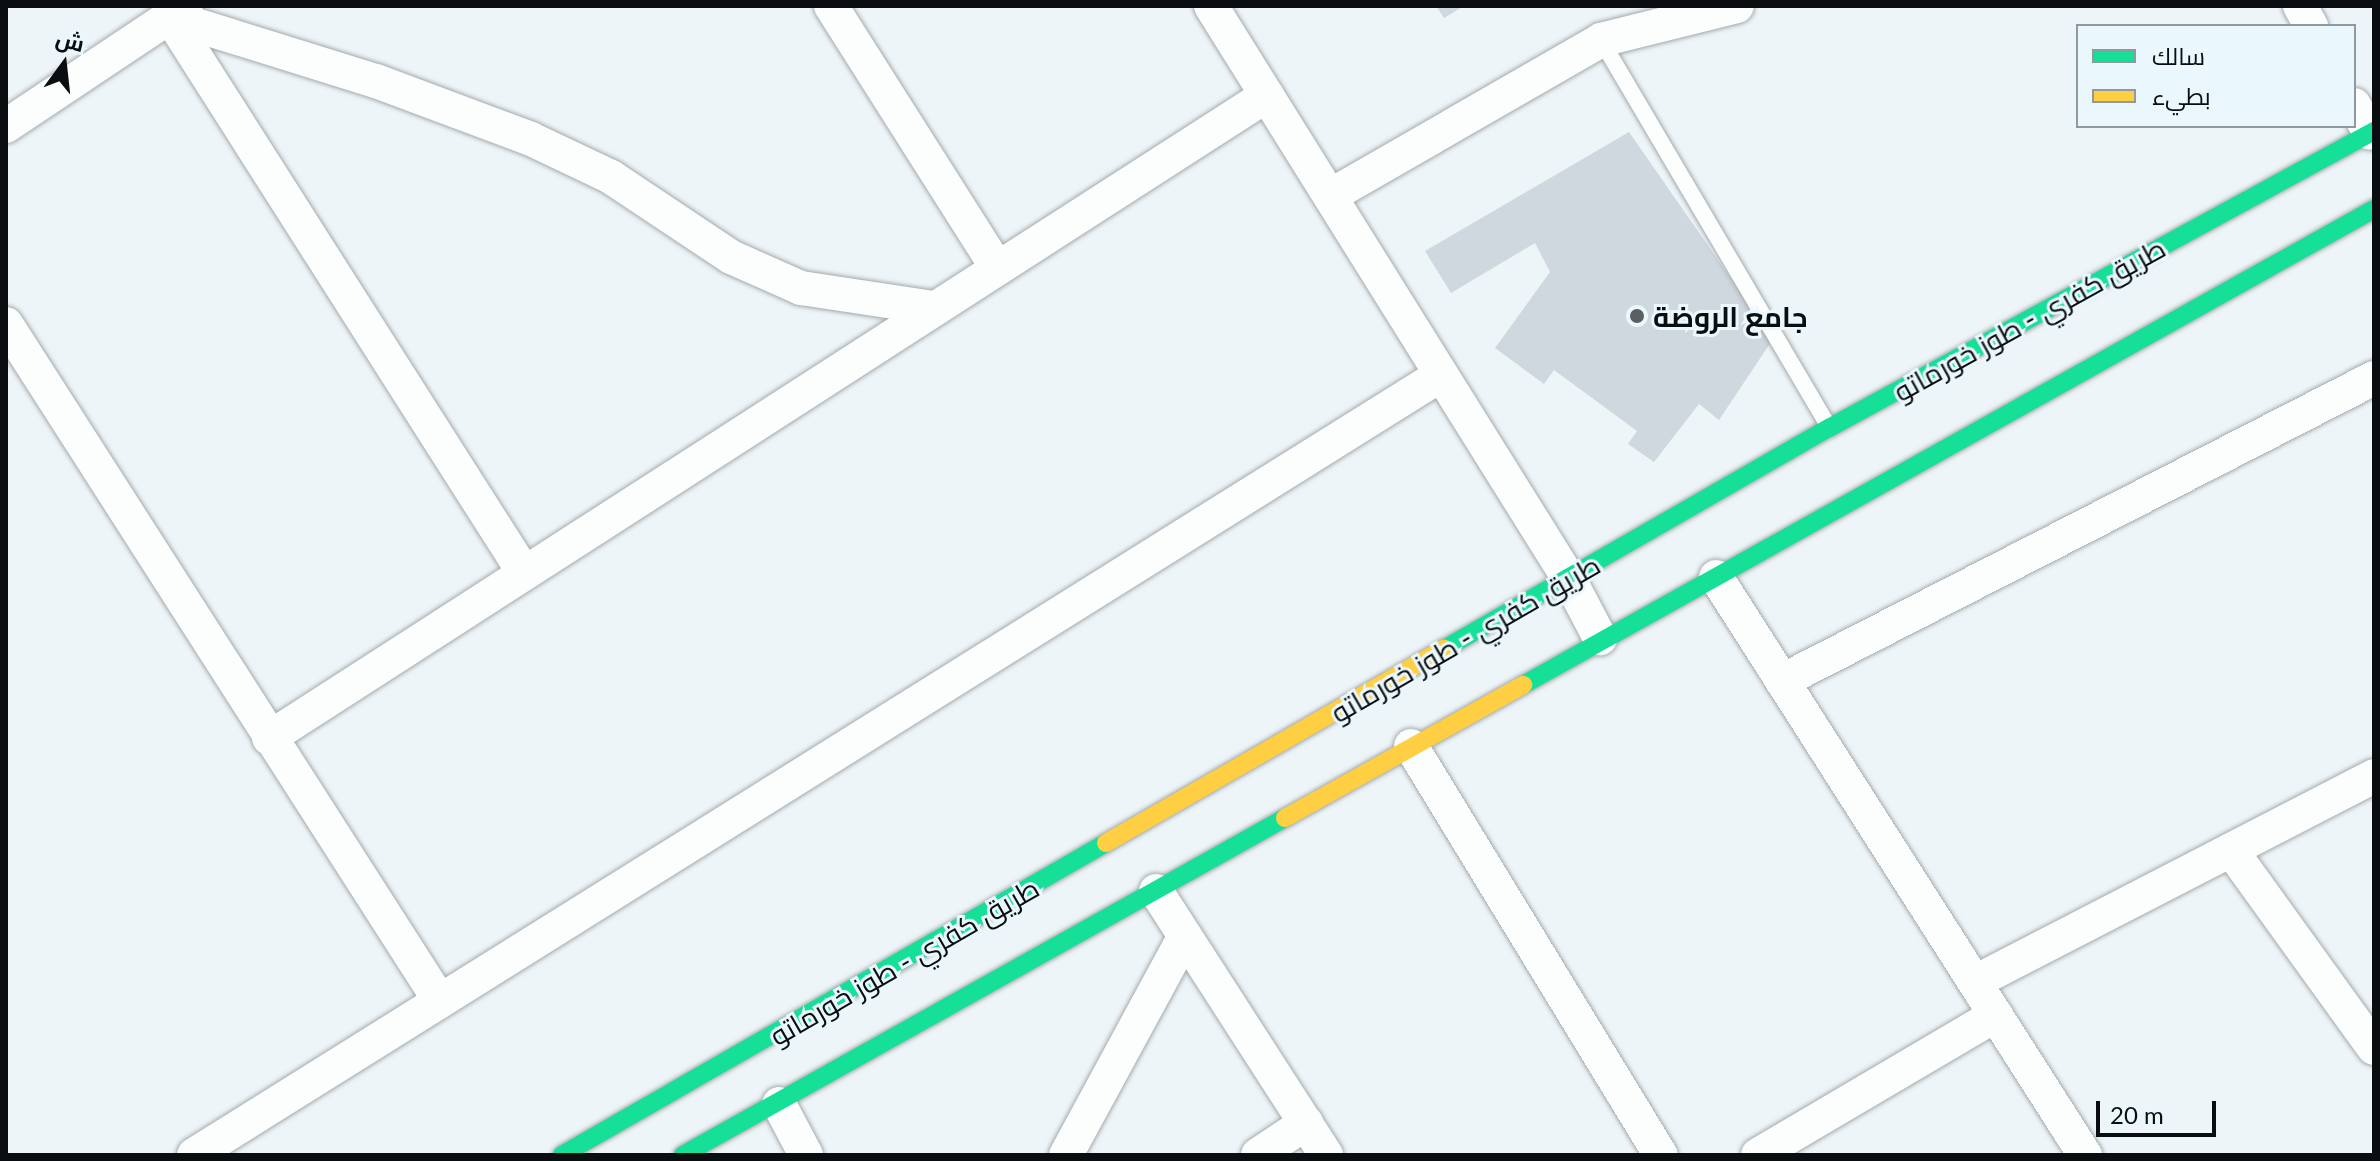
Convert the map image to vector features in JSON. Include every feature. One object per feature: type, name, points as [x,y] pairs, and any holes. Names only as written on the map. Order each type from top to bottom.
[{"type":"main road","name":"طريق كفري - طوز خورماتو","points":[[562,1155],[717,1078],[1829,428],[2366,123]]},
{"type":"main road","points":[[683,1155],[737,1115],[779,1104],[1600,638],[1716,577],[2374,209]]},
{"type":"street","points":[[831,6],[997,268]]},
{"type":"street","points":[[1211,6],[1569,579],[1600,638]]},
{"type":"street","points":[[2300,6],[2310,24]]},
{"type":"street","points":[[1330,196],[1601,40],[1732,7]]},
{"type":"street","points":[[178,11],[531,139],[611,177],[731,257],[801,288],[934,308]]},
{"type":"street","points":[[6,126],[178,11]]},
{"type":"street","points":[[178,11],[523,571]]},
{"type":"street","points":[[269,738],[523,571],[1267,95]]},
{"type":"street","points":[[6,324],[440,1001]]},
{"type":"street","points":[[194,1155],[1441,375]]},
{"type":"street","points":[[1782,681],[2374,378]]},
{"type":"street","points":[[1716,577],[2085,1155]]},
{"type":"street","points":[[1411,746],[1661,1155]]},
{"type":"street","points":[[1975,982],[2374,776]]},
{"type":"street","points":[[2231,850],[2374,1048]]},
{"type":"street","points":[[1156,891],[1326,1155]]},
{"type":"street","points":[[1066,1155],[1185,936]]},
{"type":"street","points":[[1758,1155],[1996,1015]]},
{"type":"street","points":[[779,1104],[806,1155]]},
{"type":"street","points":[[1258,1155],[1306,1123]]},
{"type":"lane","points":[[1601,40],[1829,428]]},
{"type":"building","points":[[1436,6],[1464,6],[1444,18]]},
{"type":"building","name":"جامع الروضة","points":[[1629,132],[1773,339],[1719,420],[1699,404],[1654,462],[1628,444],[1637,431],[1554,370],[1544,384],[1495,348],[1550,272],[1535,243],[1451,293],[1425,251]]},
{"type":"traffic: fast","points":[[1444,649],[1829,428],[2374,131]]},
{"type":"traffic: fast","points":[[1523,685],[2374,209]]},
{"type":"traffic: fast","points":[[683,1155],[1285,818]]},
{"type":"traffic: fast","points":[[562,1155],[1106,843]]},
{"type":"traffic: slow","points":[[1106,843],[1444,649]]},
{"type":"traffic: slow","points":[[1285,818],[1523,685]]},
{"type":"place","name":"جامع الروضة","points":[[1637,316]]}]
